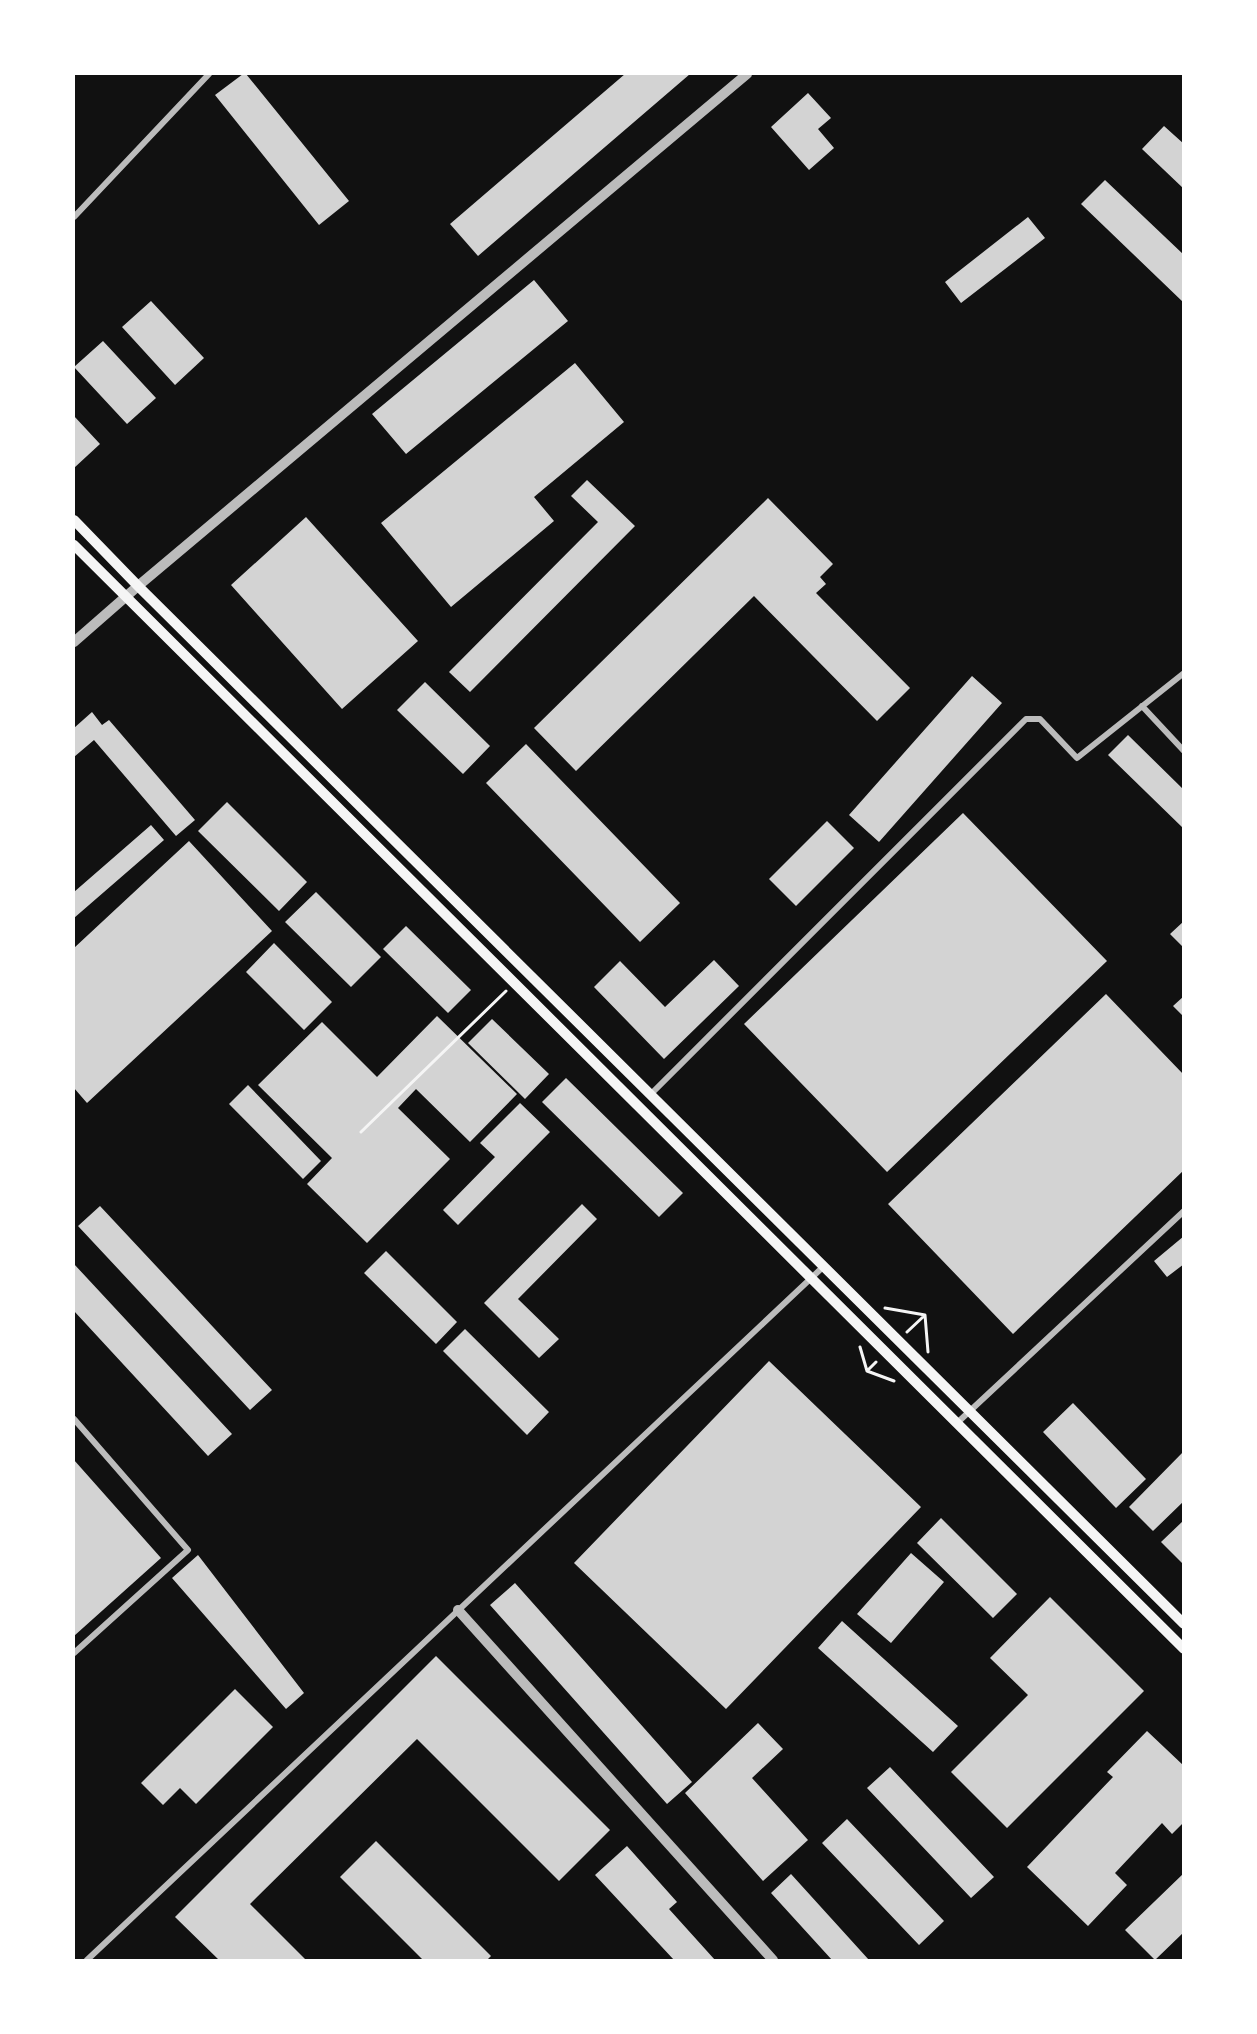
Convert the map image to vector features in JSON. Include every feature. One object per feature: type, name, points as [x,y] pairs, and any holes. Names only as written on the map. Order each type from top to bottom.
[{"type":"main road","points":[[74,520],[1184,1624]]},
{"type":"main road","points":[[74,545],[1184,1649]]},
{"type":"street","points":[[74,217],[209,74]]},
{"type":"street","points":[[74,642],[747,74]]},
{"type":"street","points":[[651,1094],[1026,719],[1040,719],[1077,758],[1184,673]]},
{"type":"street","points":[[1142,706],[1184,751]]},
{"type":"street","points":[[957,1424],[1184,1211]]},
{"type":"street","points":[[87,1960],[824,1266]]},
{"type":"street","points":[[74,1419],[188,1550],[74,1653]]},
{"type":"street","points":[[458,1610],[773,1960]]},
{"type":"path","points":[[361,1132],[514,983]]},
{"type":"path","points":[[863,1304],[925,1315],[930,1372]]},
{"type":"building","points":[[246,74],[349,201],[319,225],[215,95]]},
{"type":"building","points":[[625,74],[690,74],[478,256],[450,224]]},
{"type":"building","points":[[808,93],[831,118],[818,129],[834,148],[809,170],[771,127]]},
{"type":"building","points":[[1164,126],[1184,144],[1184,189],[1142,149]]},
{"type":"building","points":[[1105,180],[1184,255],[1184,303],[1081,204]]},
{"type":"building","points":[[1028,217],[1045,238],[961,303],[945,282]]},
{"type":"building","points":[[534,280],[568,321],[406,454],[372,414]]},
{"type":"building","points":[[151,301],[204,358],[175,385],[122,327]]},
{"type":"building","points":[[103,341],[156,398],[127,424],[74,367]]},
{"type":"building","points":[[575,363],[624,422],[534,497],[554,521],[451,607],[381,523]]},
{"type":"building","points":[[74,416],[100,444],[74,468]]},
{"type":"building","points":[[587,480],[635,526],[470,692],[449,672],[598,522],[571,496]]},
{"type":"building","points":[[768,498],[833,564],[820,577],[826,584],[816,593],[910,688],[877,721],[754,596],[576,771],[534,728]]},
{"type":"building","points":[[306,517],[418,641],[342,709],[231,585]]},
{"type":"building","points":[[972,676],[1002,703],[879,842],[849,815]]},
{"type":"building","points":[[425,682],[490,746],[463,774],[397,710]]},
{"type":"building","points":[[92,712],[102,725],[109,720],[195,820],[176,836],[94,740],[74,757],[74,728]]},
{"type":"building","points":[[1128,735],[1184,790],[1184,829],[1108,755]]},
{"type":"building","points":[[526,744],[680,903],[640,942],[486,783]]},
{"type":"building","points":[[227,802],[307,882],[279,911],[198,831]]},
{"type":"building","points":[[963,813],[1107,961],[887,1172],[744,1024]]},
{"type":"building","points":[[827,821],[854,848],[796,906],[769,879]]},
{"type":"building","points":[[151,825],[164,840],[74,918],[74,892]]},
{"type":"building","points":[[189,841],[272,931],[87,1103],[74,1088],[74,948]]},
{"type":"building","points":[[316,892],[381,957],[351,987],[285,922]]},
{"type":"building","points":[[1184,921],[1184,948],[1170,934]]},
{"type":"building","points":[[406,926],[471,990],[448,1013],[383,949]]},
{"type":"building","points":[[274,943],[332,1002],[304,1030],[246,972]]},
{"type":"building","points":[[714,960],[739,986],[664,1059],[594,987],[620,961],[665,1007]]},
{"type":"building","points":[[1106,994],[1184,1075],[1184,1170],[1013,1334],[888,1204]]},
{"type":"building","points":[[1184,996],[1184,1017],[1173,1006]]},
{"type":"building","points":[[437,1016],[517,1094],[470,1142],[416,1089],[398,1108],[450,1159],[367,1243],[307,1184],[332,1158],[258,1085],[322,1022],[377,1077]]},
{"type":"building","points":[[492,1019],[549,1074],[525,1099],[468,1043]]},
{"type":"building","points":[[566,1078],[683,1193],[659,1217],[542,1102]]},
{"type":"building","points":[[248,1085],[321,1161],[303,1179],[229,1104]]},
{"type":"building","points":[[520,1103],[550,1132],[458,1225],[443,1210],[495,1157],[480,1143]]},
{"type":"building","points":[[582,1204],[597,1219],[518,1299],[559,1339],[539,1358],[484,1303]]},
{"type":"building","points":[[100,1206],[272,1390],[250,1410],[78,1226]]},
{"type":"building","points":[[1184,1236],[1184,1264],[1167,1277],[1154,1261]]},
{"type":"building","points":[[386,1251],[457,1322],[436,1344],[364,1273]]},
{"type":"building","points":[[74,1264],[232,1434],[208,1456],[74,1311]]},
{"type":"building","points":[[465,1329],[549,1412],[527,1435],[443,1351]]},
{"type":"building","points":[[769,1361],[921,1507],[726,1709],[574,1563]]},
{"type":"building","points":[[1073,1403],[1146,1479],[1116,1508],[1043,1432]]},
{"type":"building","points":[[1184,1451],[1184,1501],[1153,1531],[1129,1507]]},
{"type":"building","points":[[74,1460],[161,1558],[74,1636]]},
{"type":"building","points":[[941,1518],[1017,1594],[993,1618],[917,1543]]},
{"type":"building","points":[[1184,1520],[1184,1565],[1161,1542]]},
{"type":"building","points":[[911,1553],[944,1582],[891,1643],[857,1614]]},
{"type":"building","points":[[198,1555],[304,1693],[286,1709],[172,1578]]},
{"type":"building","points":[[515,1583],[692,1782],[667,1804],[490,1605]]},
{"type":"building","points":[[1050,1597],[1144,1691],[1007,1828],[951,1772],[1028,1695],[990,1658]]},
{"type":"building","points":[[842,1621],[958,1726],[933,1752],[818,1648]]},
{"type":"building","points":[[436,1656],[610,1830],[559,1881],[417,1739],[250,1904],[306,1960],[219,1960],[175,1917]]},
{"type":"building","points":[[235,1689],[273,1727],[196,1804],[180,1788],[163,1805],[141,1783]]},
{"type":"building","points":[[758,1723],[783,1749],[752,1778],[808,1840],[763,1881],[685,1793]]},
{"type":"building","points":[[1147,1731],[1184,1766],[1184,1822],[1172,1834],[1162,1823],[1115,1873],[1127,1885],[1088,1926],[1027,1867],[1113,1777],[1107,1772]]},
{"type":"building","points":[[890,1767],[994,1877],[971,1898],[867,1788]]},
{"type":"building","points":[[847,1819],[944,1921],[919,1945],[822,1843]]},
{"type":"building","points":[[376,1841],[491,1956],[487,1960],[423,1960],[340,1877]]},
{"type":"building","points":[[627,1846],[677,1902],[669,1909],[715,1960],[674,1960],[595,1875]]},
{"type":"building","points":[[1184,1873],[1184,1932],[1155,1960],[1125,1930]]},
{"type":"building","points":[[791,1874],[869,1960],[832,1960],[771,1893]]}]
